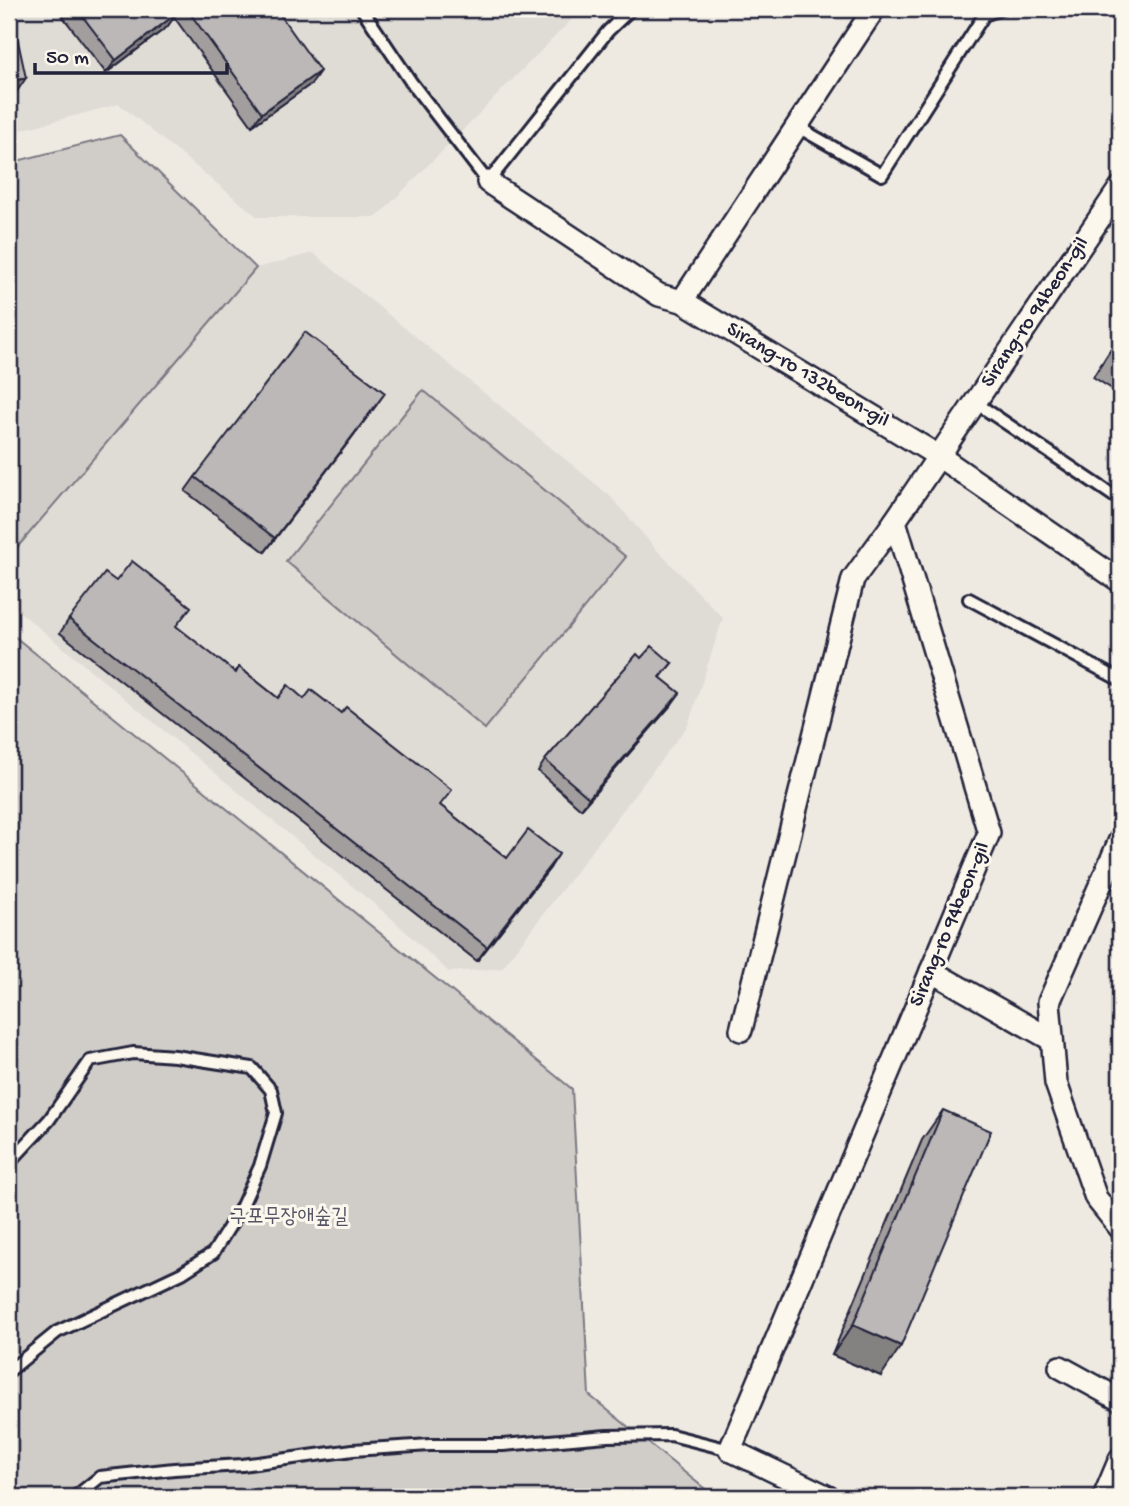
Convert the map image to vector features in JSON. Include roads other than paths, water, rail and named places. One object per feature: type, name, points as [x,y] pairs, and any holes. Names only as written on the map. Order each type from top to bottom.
[{"type":"street","points":[[681,301],[874,9]]},
{"type":"street","name":"Sirang-ro 132beon-gil","points":[[488,182],[659,295],[681,301],[940,457],[1120,581]]},
{"type":"street","name":"Sirang-ro 94beon-gil","points":[[730,1450],[989,834],[895,521],[1120,188]]},
{"type":"street","points":[[741,1030],[853,579],[895,521]]},
{"type":"street","points":[[1120,840],[1049,1002],[1056,1083],[1096,1198],[1120,1228]]},
{"type":"street","points":[[931,971],[1052,1040]]},
{"type":"street","points":[[1060,1367],[1120,1400]]},
{"type":"street","points":[[730,1450],[828,1497]]},
{"type":"street","points":[[1104,1497],[1120,1458]]},
{"type":"lane","points":[[362,9],[411,82],[488,182],[608,31],[631,9]]},
{"type":"lane","points":[[796,126],[882,175],[984,15],[1000,9]]},
{"type":"lane","name":"Sirang-ro 94beon-gil","points":[[976,403],[1120,500]]},
{"type":"lane","points":[[969,599],[1120,680]]},
{"type":"lane","points":[[9,1163],[49,1120],[90,1061],[133,1053],[175,1056],[252,1068],[271,1090],[276,1113],[260,1166],[241,1208],[213,1253],[182,1273],[57,1332],[9,1371]]},
{"type":"lane","points":[[75,1497],[100,1477],[242,1465],[353,1450],[671,1435],[730,1450]]},
{"type":"park label","name":"구포무장애숲길","points":[[289,1218]]}]
